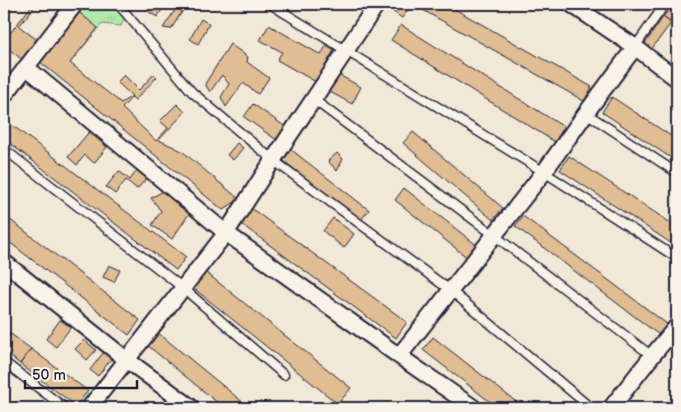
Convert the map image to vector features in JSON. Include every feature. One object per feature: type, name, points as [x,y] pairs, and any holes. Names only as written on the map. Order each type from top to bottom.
[{"type":"street","points":[[4,96],[75,4]]},
{"type":"street","points":[[89,408],[226,233],[376,4]]},
{"type":"street","points":[[571,4],[635,47],[677,79]]},
{"type":"street","points":[[398,356],[544,172],[635,47]]},
{"type":"street","points":[[26,67],[226,233],[474,408]]},
{"type":"street","points":[[4,262],[127,360],[192,408]]},
{"type":"street","points":[[611,408],[677,326]]},
{"type":"lane","points":[[118,4],[192,92],[273,160],[450,290],[591,408]]},
{"type":"lane","points":[[270,4],[544,172],[677,258]]},
{"type":"lane","points":[[635,47],[666,4]]},
{"type":"lane","points":[[313,99],[652,356]]},
{"type":"lane","points":[[586,113],[677,174]]},
{"type":"lane","points":[[4,149],[183,288],[284,375]]},
{"type":"lane","points":[[4,362],[65,408]]},
{"type":"green space","points":[[63,4],[130,4],[121,26],[102,24],[69,64],[41,50]]},
{"type":"building","points":[[33,4],[37,4],[19,26],[41,43],[25,62],[4,45],[4,41]]},
{"type":"building","points":[[149,4],[166,4],[157,17],[146,10]]},
{"type":"building","points":[[179,4],[187,4],[171,29],[163,28]]},
{"type":"building","points":[[382,4],[412,4],[402,18]]},
{"type":"building","points":[[414,4],[446,4],[592,87],[584,101]]},
{"type":"building","points":[[673,5],[677,8],[677,27],[663,17]]},
{"type":"building","points":[[75,9],[98,28],[70,63],[121,103],[132,96],[117,82],[124,75],[139,90],[154,74],[157,77],[135,100],[132,97],[122,108],[156,141],[168,128],[160,121],[177,104],[185,112],[159,140],[182,151],[239,199],[223,210],[35,58]]},
{"type":"building","points":[[663,17],[671,23],[651,50],[644,45]]},
{"type":"building","points":[[201,19],[209,24],[198,44],[190,39]]},
{"type":"building","points":[[269,25],[321,55],[326,46],[334,50],[316,82],[277,60],[282,52],[260,40]]},
{"type":"building","points":[[401,25],[564,127],[555,142],[391,40]]},
{"type":"building","points":[[230,44],[248,57],[247,62],[269,78],[258,94],[243,83],[226,107],[221,97],[229,84],[222,75],[210,92],[205,84]]},
{"type":"building","points":[[337,74],[361,87],[352,104],[328,91]]},
{"type":"building","points":[[612,97],[677,140],[677,162],[602,112]]},
{"type":"building","points":[[253,104],[287,128],[278,141],[244,117]]},
{"type":"building","points":[[4,119],[186,257],[176,270],[4,139]]},
{"type":"building","points":[[89,132],[107,147],[94,163],[85,155],[77,165],[68,157]]},
{"type":"building","points":[[413,132],[503,208],[493,220],[403,143]]},
{"type":"building","points":[[237,143],[243,148],[233,160],[227,155]]},
{"type":"building","points":[[289,148],[369,210],[360,221],[280,158]]},
{"type":"building","points":[[337,153],[343,159],[337,171],[328,161]]},
{"type":"building","points":[[569,156],[677,227],[677,247],[560,170]]},
{"type":"building","points":[[137,170],[147,178],[137,189],[126,180],[115,194],[106,187],[119,171],[130,180]]},
{"type":"building","points":[[404,188],[479,247],[469,259],[395,200]]},
{"type":"building","points":[[165,190],[191,211],[172,239],[152,225],[161,211],[151,198]]},
{"type":"building","points":[[252,209],[407,322],[396,338],[241,224]]},
{"type":"building","points":[[4,215],[140,320],[129,335],[4,238]]},
{"type":"building","points":[[523,216],[667,324],[659,335],[515,226]]},
{"type":"building","points":[[333,218],[354,234],[344,248],[323,231]]},
{"type":"building","points":[[109,265],[120,270],[114,282],[103,277]]},
{"type":"building","points":[[204,271],[351,388],[338,404],[192,287]]},
{"type":"building","points":[[60,320],[71,327],[56,347],[46,339]]},
{"type":"building","points":[[4,329],[31,349],[20,364],[4,351]]},
{"type":"building","points":[[157,332],[250,408],[224,408],[147,345]]},
{"type":"building","points":[[433,337],[524,408],[498,408],[423,350]]},
{"type":"building","points":[[84,340],[96,350],[87,360],[75,349]]},
{"type":"building","points":[[31,349],[88,391],[76,406],[20,364]]},
{"type":"building","points":[[106,349],[114,355],[98,376],[90,370]]}]
